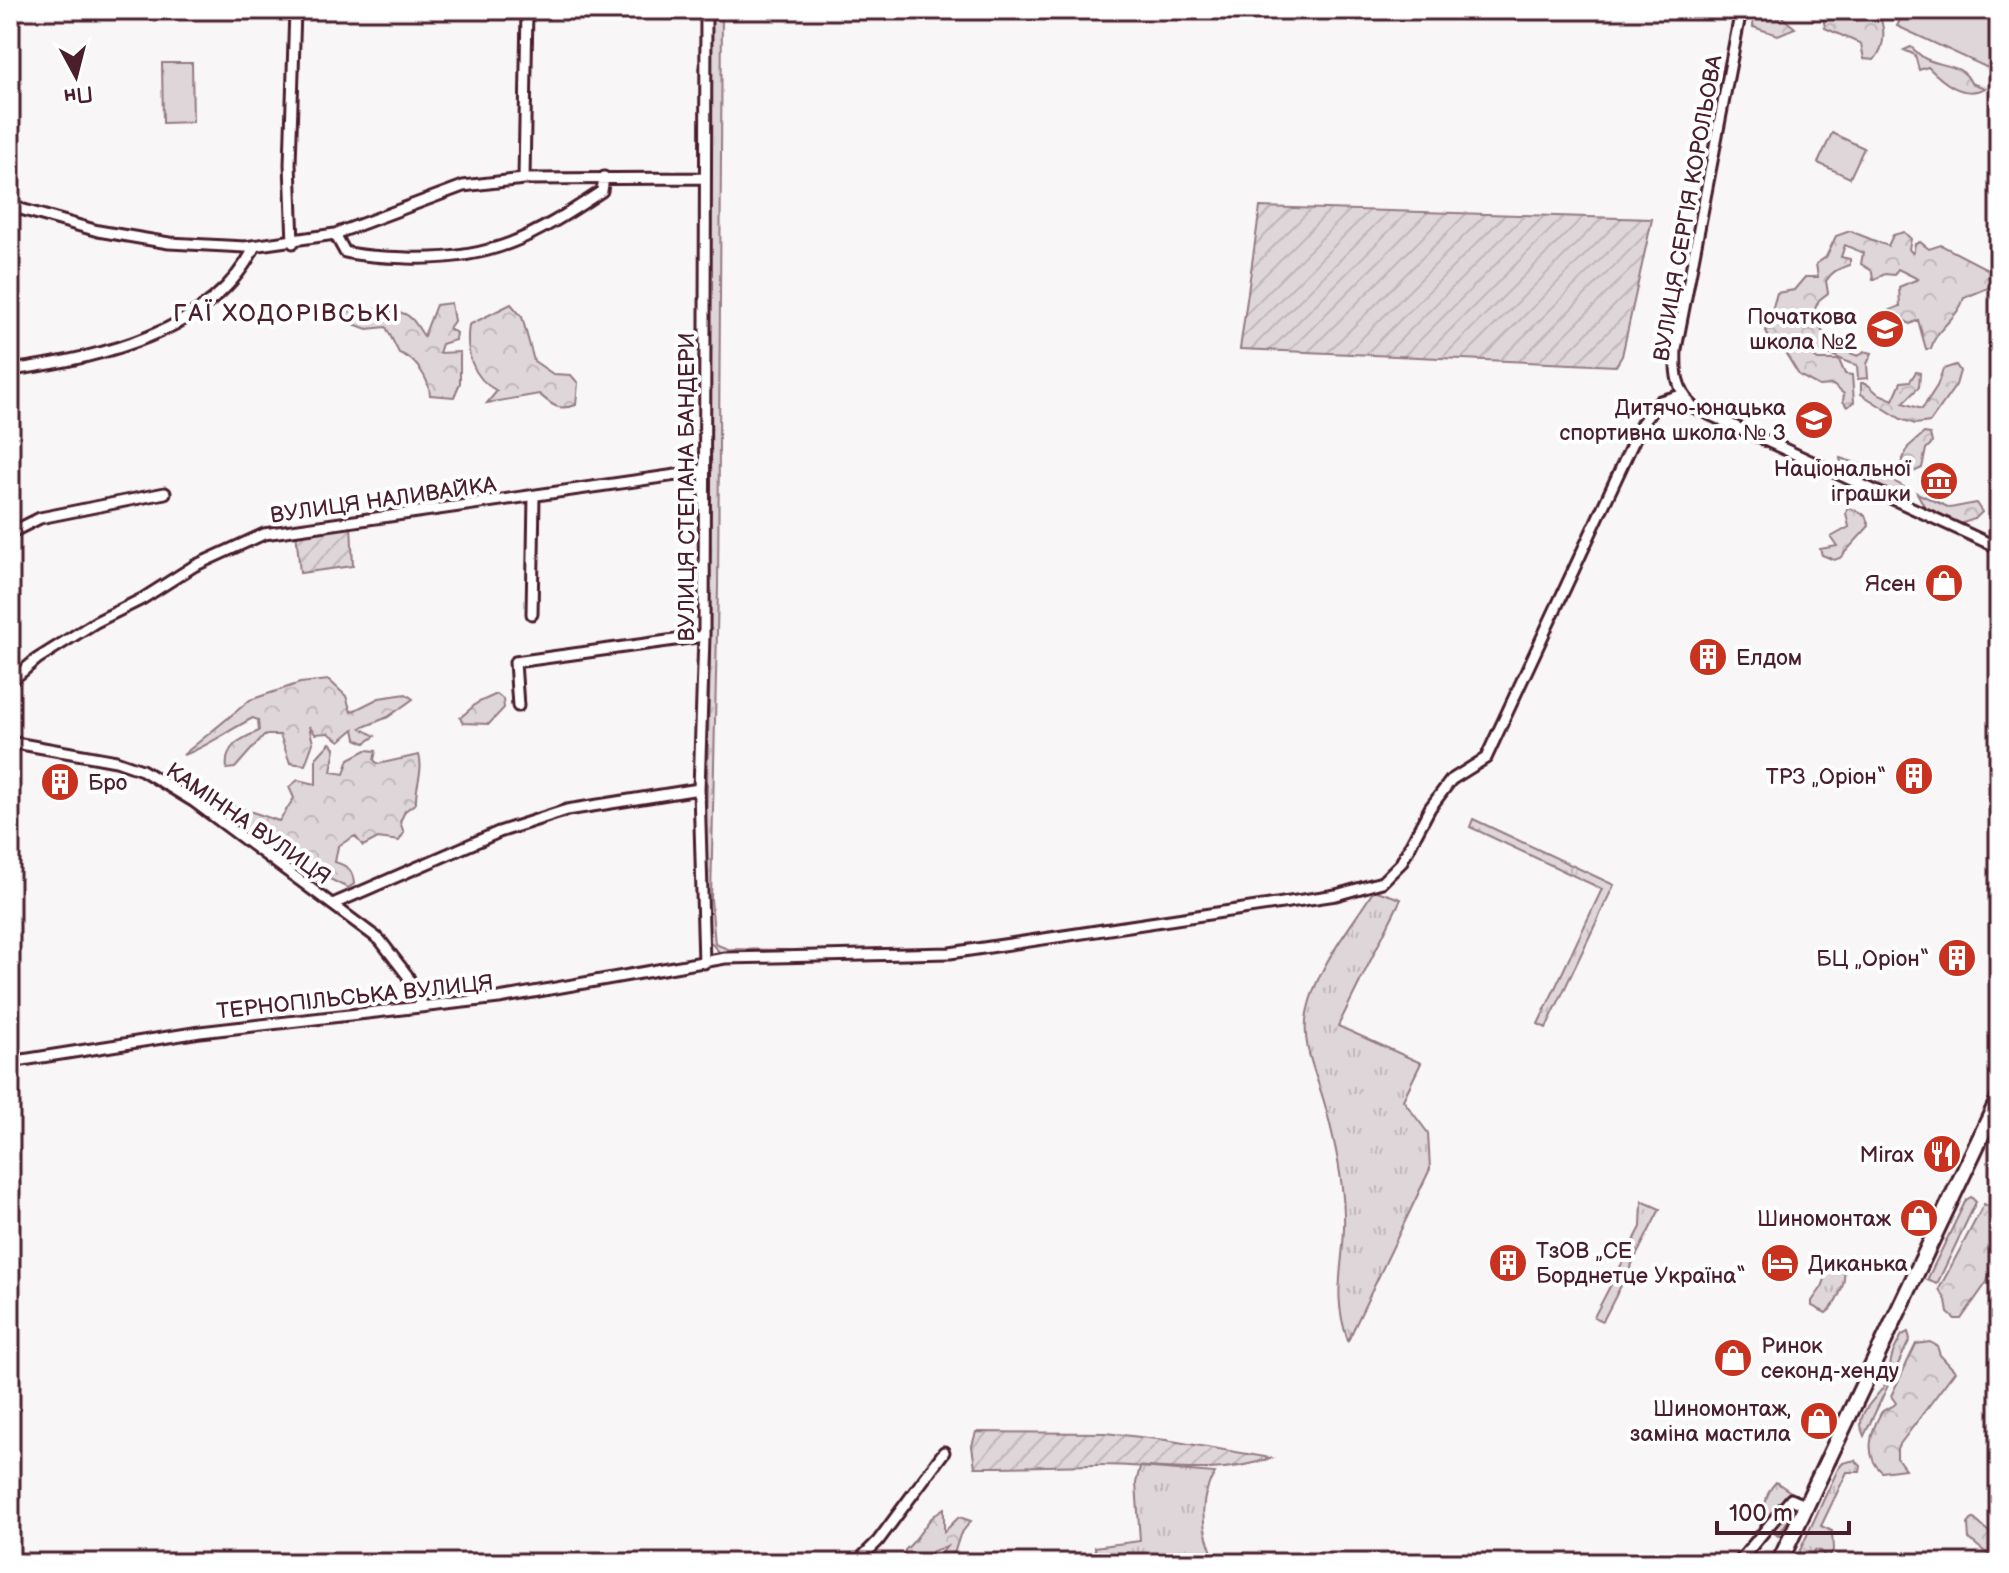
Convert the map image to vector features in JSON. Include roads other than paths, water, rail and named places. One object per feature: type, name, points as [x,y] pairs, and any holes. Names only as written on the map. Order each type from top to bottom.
[{"type":"highway","points":[[1779,1563],[1999,1098]]},
{"type":"street","points":[[293,243],[290,164],[295,10]]},
{"type":"street","points":[[524,179],[527,10]]},
{"type":"street","name":"ВУЛИЦЯ СТЕПАНА БАНДЕРИ","points":[[704,963],[699,789],[704,636],[706,10]]},
{"type":"street","name":"ВУЛИЦЯ СЕРГІЯ КОРОЛЬОВА","points":[[1741,10],[1676,349],[1675,376],[1682,395],[1693,407],[1999,548]]},
{"type":"street","points":[[335,234],[345,252],[356,255],[423,258],[476,255],[511,245],[569,213],[602,191],[604,177]]},
{"type":"street","points":[[10,206],[98,231],[169,243],[255,246],[293,243],[335,234],[463,186],[524,179],[704,178]]},
{"type":"street","points":[[10,370],[110,350],[148,337],[191,314],[217,293],[236,275],[255,246]]},
{"type":"street","name":"ТЕРНОПІЛЬСЬКА ВУЛИЦЯ","points":[[10,1062],[200,1032],[573,987],[725,958],[950,953],[1336,895],[1382,882],[1401,863],[1430,808],[1451,780],[1486,758],[1646,414],[1660,401],[1682,395]]},
{"type":"street","name":"ВУЛИЦЯ НАЛИВАЙКА","points":[[10,682],[37,659],[96,622],[142,599],[194,566],[264,534],[704,471]]},
{"type":"street","points":[[10,533],[40,518],[165,493]]},
{"type":"street","points":[[532,614],[534,496]]},
{"type":"street","points":[[518,706],[515,662],[704,636]]},
{"type":"street","name":"КАМІННА ВУЛИЦЯ","points":[[10,742],[116,761],[142,770],[193,801],[333,904],[389,950],[423,1006]]},
{"type":"street","points":[[333,904],[499,832],[567,810],[699,789]]},
{"type":"street","points":[[856,1563],[878,1541],[944,1452]]},
{"type":"street","points":[[1738,1563],[1791,1499],[1807,1506]]},
{"type":"place","name":"Початкова школа №2","points":[[1885,329]]},
{"type":"place","name":"Дитячо-юнацька спортивна школа № 3","points":[[1814,420]]},
{"type":"place","name":"Національної іграшки","points":[[1939,481]]},
{"type":"place","name":"Ясен","points":[[1944,583]]},
{"type":"place","name":"Елдом","points":[[1708,657]]},
{"type":"place","name":"ТРЗ „Оріон“","points":[[1914,776]]},
{"type":"place","name":"Бро","points":[[60,782]]},
{"type":"place","name":"БЦ „Оріон“","points":[[1957,958]]},
{"type":"place","name":"Mirax","points":[[1942,1154]]},
{"type":"place","name":"Шиномонтаж","points":[[1919,1218]]},
{"type":"place","name":"ТзОВ „СЕ Борднетце Україна“","points":[[1508,1263]]},
{"type":"place","name":"Диканька","points":[[1780,1263]]},
{"type":"place","name":"Ринок секонд-хенду","points":[[1733,1358]]},
{"type":"place","name":"Шиномонтаж, заміна мастила","points":[[1819,1421]]},
{"type":"district","name":"ГАЇ ХОДОРІВСЬКІ","points":[[287,313]]}]
